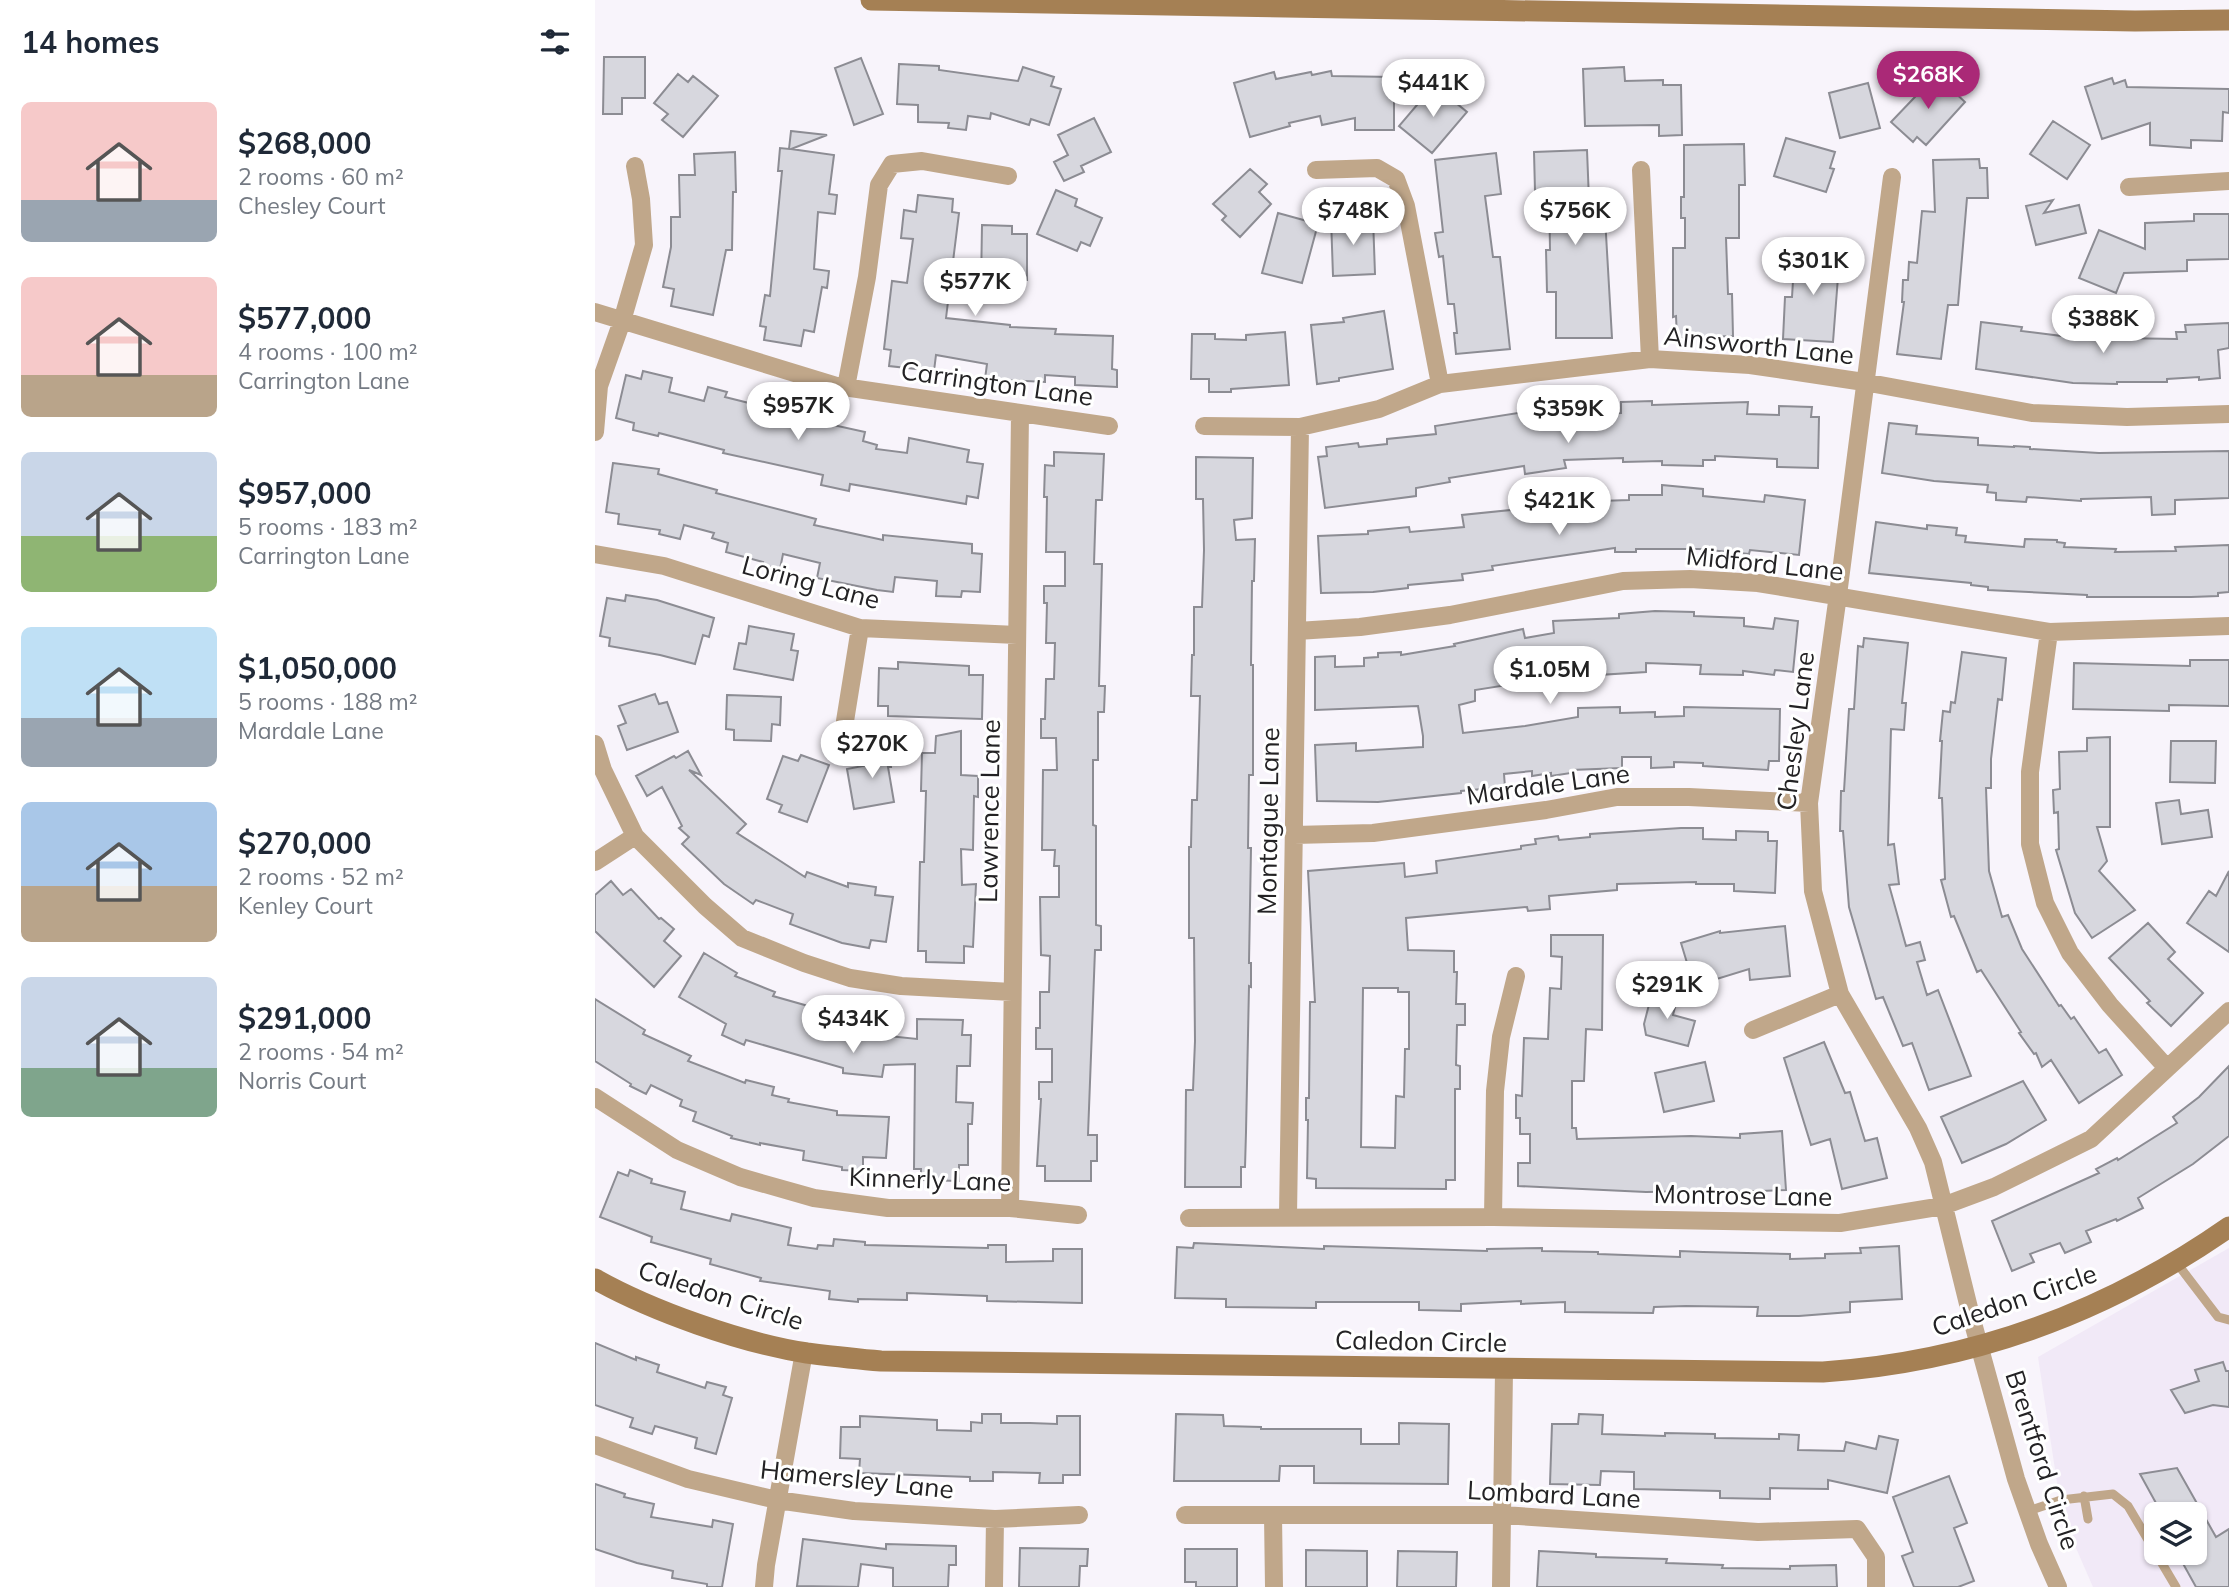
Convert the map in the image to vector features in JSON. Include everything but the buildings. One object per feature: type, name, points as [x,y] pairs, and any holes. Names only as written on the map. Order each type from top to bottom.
[{"type":"street","points":[[871,0],[1117,2],[2122,21],[2229,20]]},
{"type":"street","points":[[846,387],[867,277],[879,185],[892,164],[922,161],[1008,176]]},
{"type":"street","points":[[595,432],[599,386],[622,321],[643,245],[641,199],[635,166]]},
{"type":"street","points":[[1316,170],[1377,168],[1396,179],[1406,206],[1440,384]]},
{"type":"street","points":[[1641,170],[1650,359]]},
{"type":"street","name":"Chesley Lane","points":[[1892,177],[1809,803],[1813,891],[1840,994],[1919,1128],[1933,1162],[1980,1347]]},
{"type":"street","points":[[2129,187],[2229,181]]},
{"type":"street","name":"Carrington Lane","points":[[595,312],[846,387],[1109,426]]},
{"type":"street","name":"Ainsworth Lane","points":[[1204,426],[1300,427],[1379,409],[1440,384],[1650,359],[1750,365],[1864,382],[2032,413],[2127,417],[2229,414]]},
{"type":"street","name":"Lawrence Lane","points":[[1010,1208],[1020,414]]},
{"type":"street","name":"Montague Lane","points":[[1288,1216],[1300,427]]},
{"type":"street","name":"Loring Lane","points":[[595,554],[664,566],[860,628],[1017,635]]},
{"type":"street","name":"Midford Lane","points":[[1297,631],[1360,627],[1450,615],[1623,581],[1691,579],[1758,583],[2049,632],[2229,626]]},
{"type":"street","points":[[845,721],[860,628]]},
{"type":"street","points":[[2049,632],[2030,772],[2030,844],[2045,903],[2070,953],[2110,1005],[2167,1068]]},
{"type":"street","points":[[595,744],[604,770],[635,836],[705,906],[742,938],[850,978],[901,986],[1012,992]]},
{"type":"street","name":"Mardale Lane","points":[[1294,835],[1373,833],[1546,810],[1617,797],[1689,797],[1809,803]]},
{"type":"street","points":[[595,862],[635,836]]},
{"type":"street","points":[[1493,1217],[1495,1091],[1501,1037],[1516,976]]},
{"type":"street","points":[[1753,1030],[1840,994]]},
{"type":"street","name":"Montrose Lane","points":[[1189,1218],[1493,1217],[1840,1223],[1943,1206],[1994,1187],[2091,1139],[2229,1011]]},
{"type":"street","name":"Kinnerly Lane","points":[[595,1097],[677,1150],[740,1177],[814,1198],[888,1209],[1010,1208],[1078,1215]]},
{"type":"street","name":"Caledon Circle","points":[[595,1279],[691,1320],[804,1352],[881,1361],[1823,1372],[1901,1365],[1980,1347],[2063,1319],[2098,1304],[2176,1262],[2229,1227]]},
{"type":"street","name":"Brentford Circle","points":[[1980,1347],[2016,1479],[2058,1587]]},
{"type":"street","points":[[764,1587],[804,1352]]},
{"type":"street","points":[[1501,1587],[1504,1370]]},
{"type":"street","name":"Hamersley Lane","points":[[595,1445],[688,1479],[777,1500],[854,1511],[995,1519],[1079,1515]]},
{"type":"street","name":"Lombard Lane","points":[[1185,1515],[1503,1515],[1758,1532],[1857,1529],[1876,1557],[1876,1587]]},
{"type":"street","points":[[1273,1515],[1274,1587]]},
{"type":"street","points":[[994,1587],[995,1519]]},
{"type":"lane","points":[[2176,1262],[2218,1317],[2229,1320]]},
{"type":"lane","points":[[2028,1511],[2061,1500],[2113,1494],[2128,1506],[2176,1587]]},
{"type":"lane","points":[[2084,1496],[2088,1519]]},
{"type":"shaded area","points":[[2229,1248],[2229,1587],[2093,1587],[2062,1516],[2038,1357]]}]
